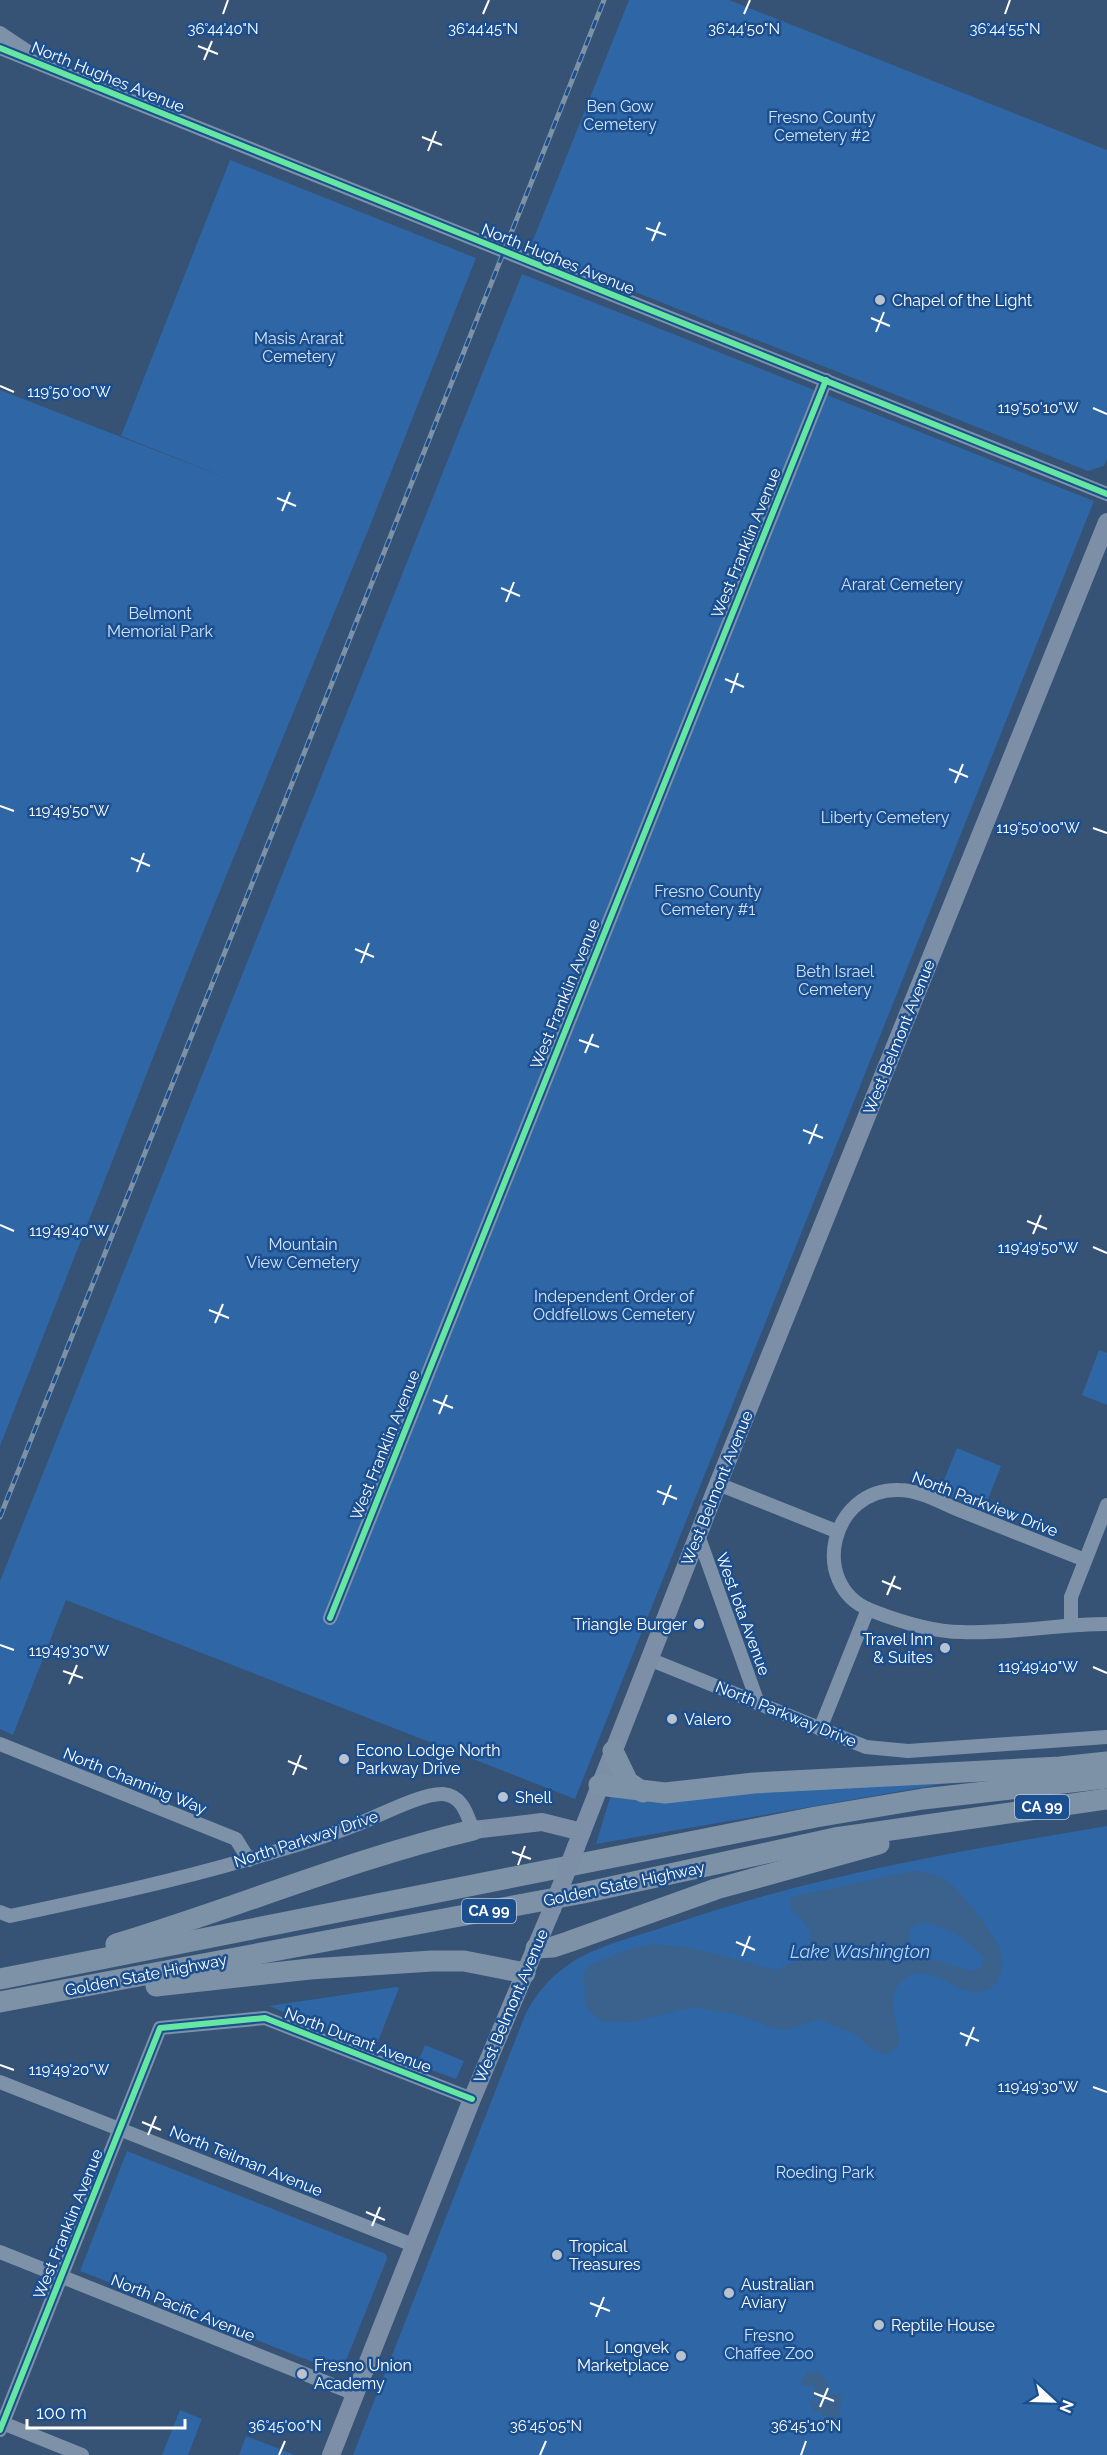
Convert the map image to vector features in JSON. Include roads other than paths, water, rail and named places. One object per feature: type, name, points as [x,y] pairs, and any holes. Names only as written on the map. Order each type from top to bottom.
[{"type":"highway","points":[[613,1751],[628,1782],[643,1792]]},
{"type":"highway","points":[[599,1785],[665,1793],[754,1783],[1060,1767],[1107,1762]]},
{"type":"highway","name":"Golden State Highway","points":[[6,1978],[816,1817],[923,1799],[1107,1778]]},
{"type":"highway","name":"Golden State Highway","points":[[0,2003],[583,1893],[835,1838],[1107,1798]]},
{"type":"highway","points":[[536,1948],[553,1947],[716,1889],[838,1854],[923,1834],[977,1816]]},
{"type":"highway","points":[[6,1978],[173,1927],[416,1844],[473,1830]]},
{"type":"highway","points":[[0,2003],[310,1969],[432,1961],[464,1961],[525,1973]]},
{"type":"main road","name":"West Belmont Avenue","points":[[331,2455],[472,2099],[552,1909],[718,1484],[1107,522]]},
{"type":"main road","points":[[473,1830],[542,1822],[579,1840]]},
{"type":"street","points":[[0,33],[14,44],[65,74]]},
{"type":"street","name":"North Hughes Avenue","points":[[0,48],[1107,494]]},
{"type":"street","name":"West Franklin Avenue","points":[[330,1618],[826,380]]},
{"type":"street","points":[[718,1484],[836,1531],[834,1553],[840,1580],[854,1599],[868,1609],[937,1629],[960,1632],[986,1632],[1071,1624],[1107,1624]]},
{"type":"street","name":"North Parkview Drive","points":[[836,1531],[845,1516],[863,1499],[888,1490],[905,1490],[1085,1560]]},
{"type":"street","points":[[1071,1624],[1071,1597],[1107,1505]]},
{"type":"street","name":"West Iota Avenue","points":[[698,1535],[758,1703]]},
{"type":"street","points":[[820,1729],[868,1609]]},
{"type":"street","name":"North Parkway Drive","points":[[649,1659],[866,1747],[908,1751],[1107,1737]]},
{"type":"street","name":"North Channing Way","points":[[0,1744],[236,1839],[249,1860]]},
{"type":"street","name":"North Parkway Drive","points":[[5,1914],[124,1892],[249,1860],[351,1827],[420,1799],[442,1794],[454,1797],[461,1803],[473,1830]]},
{"type":"street","name":"North Durant Avenue","points":[[160,2028],[265,2018],[472,2099]]},
{"type":"street","name":"West Franklin Avenue","points":[[1,2425],[160,2028]]},
{"type":"street","name":"North Teilman Avenue","points":[[0,2082],[413,2245]]},
{"type":"street","name":"North Pacific Avenue","points":[[0,2252],[355,2394]]},
{"type":"street","points":[[1,2425],[82,2455]]},
{"type":"water","name":"Lake Washington","points":[[912,1871],[937,1876],[950,1883],[963,1897],[981,1918],[995,1941],[1002,1957],[999,1978],[992,1987],[981,1992],[970,1991],[925,1973],[914,1974],[903,1980],[897,1987],[893,2002],[899,2045],[887,2054],[873,2050],[857,2035],[819,2019],[789,2029],[777,2029],[735,2014],[694,2007],[630,2022],[601,2021],[588,2010],[585,2002],[584,1974],[588,1966],[627,1950],[651,1944],[700,1950],[775,1970],[795,1962],[809,1944],[811,1932],[802,1919],[791,1910],[790,1902],[793,1897]],"holes":[[[923,1922],[957,1935],[971,1945],[984,1958],[981,1968],[971,1971],[916,1954],[910,1943],[909,1929]]]},
{"type":"water","points":[[809,2370],[811,2373],[818,2371],[827,2381],[830,2394],[843,2395],[838,2417],[833,2419],[827,2415],[823,2417],[821,2411],[815,2412],[810,2400],[820,2402],[812,2396],[815,2386],[801,2384]]},
{"type":"railway","points":[[0,1517],[604,0]]},
{"type":"place","name":"Chapel of the Light","points":[[880,300]]},
{"type":"place","name":"Triangle Burger","points":[[699,1624]]},
{"type":"place","name":"Travel Inn & Suites","points":[[945,1648]]},
{"type":"place","name":"Valero","points":[[672,1719]]},
{"type":"place","name":"Econo Lodge North Parkway Drive","points":[[344,1759]]},
{"type":"place","name":"Shell","points":[[503,1797]]},
{"type":"place","name":"Tropical Treasures","points":[[557,2255]]},
{"type":"place","name":"Australian Aviary","points":[[729,2293]]},
{"type":"place","name":"Reptile House","points":[[879,2325]]},
{"type":"place","name":"Longvek Marketplace","points":[[681,2356]]},
{"type":"place","name":"Fresno Union Academy","points":[[302,2374]]},
{"type":"park label","name":"Ben Gow Cemetery","points":[[620,115]]},
{"type":"park label","name":"Fresno County Cemetery #2","points":[[822,126]]},
{"type":"park label","name":"Masis Ararat Cemetery","points":[[299,347]]},
{"type":"park label","name":"Ararat Cemetery","points":[[902,584]]},
{"type":"park label","name":"Belmont Memorial Park","points":[[160,622]]},
{"type":"park label","name":"Liberty Cemetery","points":[[885,817]]},
{"type":"park label","name":"Fresno County Cemetery #1","points":[[708,900]]},
{"type":"park label","name":"Beth Israel Cemetery","points":[[835,980]]},
{"type":"park label","name":"Mountain View Cemetery","points":[[303,1253]]},
{"type":"park label","name":"Independent Order of Oddfellows Cemetery","points":[[614,1305]]},
{"type":"park label","name":"Roeding Park","points":[[825,2172]]},
{"type":"park label","name":"Fresno Chaffee Zoo","points":[[769,2344]]}]
